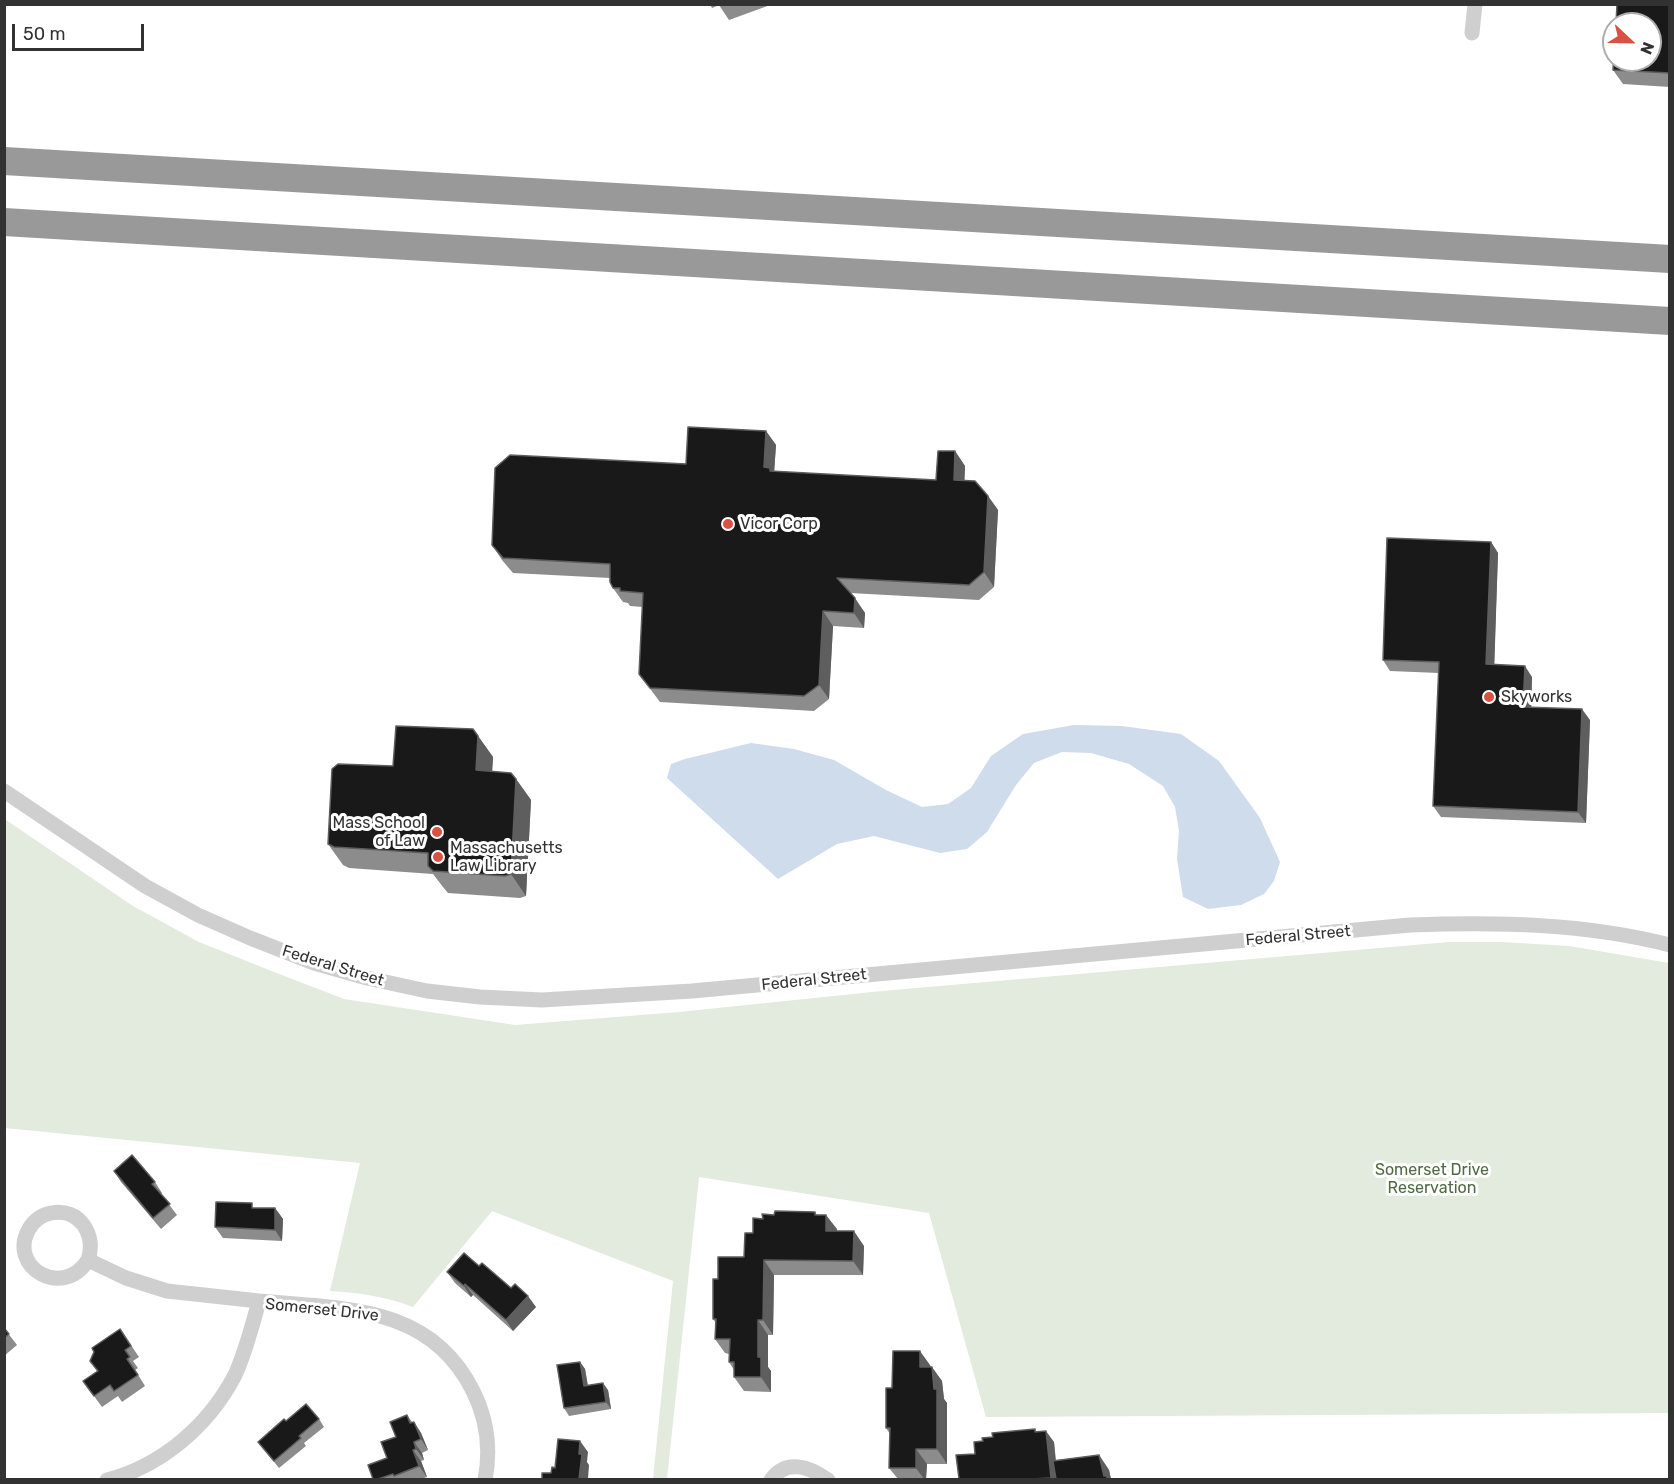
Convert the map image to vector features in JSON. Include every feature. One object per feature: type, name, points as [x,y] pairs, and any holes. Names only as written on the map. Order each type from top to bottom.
[{"type":"highway","points":[[4,161],[1670,259]]},
{"type":"highway","points":[[4,222],[1670,321]]},
{"type":"street","points":[[1472,33],[1475,4]]},
{"type":"street","name":"Federal Street","points":[[4,791],[145,886],[198,915],[250,938],[314,963],[367,978],[427,992],[480,997],[542,1000],[692,991],[1410,925],[1531,923],[1585,928],[1670,945]]},
{"type":"street","points":[[53,1212],[68,1213],[74,1216],[85,1226],[90,1239],[88,1260],[79,1271],[66,1278],[52,1278],[38,1272],[29,1262],[24,1248],[30,1227],[40,1217],[53,1212]]},
{"type":"street","points":[[88,1260],[144,1285],[167,1291],[259,1300]]},
{"type":"street","name":"Somerset Drive","points":[[107,1479],[134,1470],[156,1459],[185,1438],[210,1413],[235,1374],[246,1348],[259,1300],[378,1314],[420,1331],[438,1344],[454,1360],[477,1399],[488,1443],[485,1479]]},
{"type":"street","points":[[771,1479],[790,1466],[801,1466],[828,1479]]},
{"type":"green space","name":"Somerset Drive Reservation","points":[[6,820],[133,906],[199,942],[344,999],[515,1025],[1449,942],[1569,946],[1669,963],[1669,1413],[986,1417],[929,1213],[699,1177],[667,1479],[653,1479],[673,1281],[492,1211],[413,1307],[372,1296],[330,1291],[360,1163],[5,1128],[4,837]]},
{"type":"water","points":[[1074,725],[1122,726],[1181,734],[1219,761],[1260,818],[1280,862],[1274,881],[1264,894],[1241,905],[1208,909],[1183,897],[1177,859],[1179,831],[1175,807],[1163,786],[1129,764],[1091,753],[1062,752],[1034,763],[1016,785],[987,832],[967,849],[940,853],[874,836],[837,844],[778,879],[667,778],[671,764],[751,743],[794,749],[834,760],[886,790],[922,807],[948,804],[971,788],[991,756],[1023,734]]},
{"type":"building","points":[[1617,4],[1670,4],[1670,73],[1651,72],[1662,72],[1662,12],[1617,12]]},
{"type":"building","points":[[688,427],[766,431],[764,467],[770,468],[770,471],[936,480],[938,451],[955,451],[954,480],[975,481],[988,496],[984,572],[969,585],[837,578],[855,598],[854,613],[823,611],[819,685],[804,696],[650,688],[639,674],[643,593],[620,591],[620,588],[613,588],[610,582],[610,564],[503,558],[492,545],[495,468],[510,455],[686,464]]},
{"type":"building","name":"Skyworks","points":[[1387,538],[1491,542],[1486,664],[1525,666],[1523,707],[1582,709],[1578,812],[1433,806],[1439,662],[1383,660]]},
{"type":"building","name":"Mass School of Law","points":[[396,726],[473,729],[478,736],[476,770],[511,773],[516,779],[511,874],[505,876],[433,871],[428,866],[428,853],[334,847],[328,844],[332,769],[338,764],[393,766]]},
{"type":"building","points":[[132,1155],[155,1182],[152,1184],[170,1204],[153,1218],[114,1171]]},
{"type":"building","points":[[216,1202],[252,1203],[252,1208],[275,1208],[275,1230],[215,1227]]},
{"type":"building","points":[[775,1211],[815,1212],[815,1215],[826,1215],[826,1231],[854,1231],[853,1261],[764,1260],[763,1320],[758,1320],[758,1357],[761,1357],[761,1377],[734,1377],[734,1362],[729,1362],[730,1339],[715,1339],[713,1279],[718,1279],[718,1257],[744,1257],[745,1233],[753,1233],[753,1218],[763,1219],[762,1214],[774,1215]]},
{"type":"building","points":[[464,1253],[479,1266],[482,1263],[511,1288],[515,1284],[528,1296],[506,1320],[465,1284],[464,1286],[447,1272]]},
{"type":"building","points":[[4,1328],[9,1334],[4,1338]]},
{"type":"building","points":[[120,1329],[131,1346],[125,1350],[130,1357],[127,1359],[138,1375],[114,1391],[110,1385],[94,1396],[83,1381],[98,1371],[90,1361],[94,1352],[92,1348]]},
{"type":"building","points":[[893,1351],[920,1351],[920,1367],[932,1367],[934,1389],[937,1389],[937,1449],[916,1449],[916,1468],[889,1468],[890,1428],[886,1428],[886,1388],[892,1388]]},
{"type":"building","points":[[580,1362],[584,1386],[603,1383],[606,1402],[564,1408],[557,1365]]},
{"type":"building","points":[[306,1404],[319,1419],[274,1461],[258,1442],[284,1419],[286,1421]]},
{"type":"building","points":[[407,1415],[410,1423],[414,1422],[421,1439],[414,1442],[416,1449],[413,1450],[419,1466],[394,1476],[393,1474],[373,1479],[368,1465],[387,1458],[381,1442],[396,1437],[390,1422]]},
{"type":"building","points":[[1035,1429],[1035,1432],[1046,1431],[1051,1478],[959,1479],[956,1455],[975,1454],[974,1442],[983,1441],[982,1438],[993,1437],[992,1433]]},
{"type":"building","points":[[558,1439],[580,1441],[579,1454],[582,1454],[579,1479],[542,1479],[542,1473],[551,1473],[552,1467],[555,1468]]},
{"type":"building","points":[[1099,1455],[1104,1476],[1107,1476],[1107,1479],[1056,1479],[1053,1461]]},
{"type":"place","name":"Vicor Corp","points":[[728,524]]},
{"type":"place","name":"Skyworks","points":[[1489,697]]},
{"type":"place","name":"Mass School of Law","points":[[437,832]]},
{"type":"place","name":"Massachusetts Law Library","points":[[438,857]]}]
